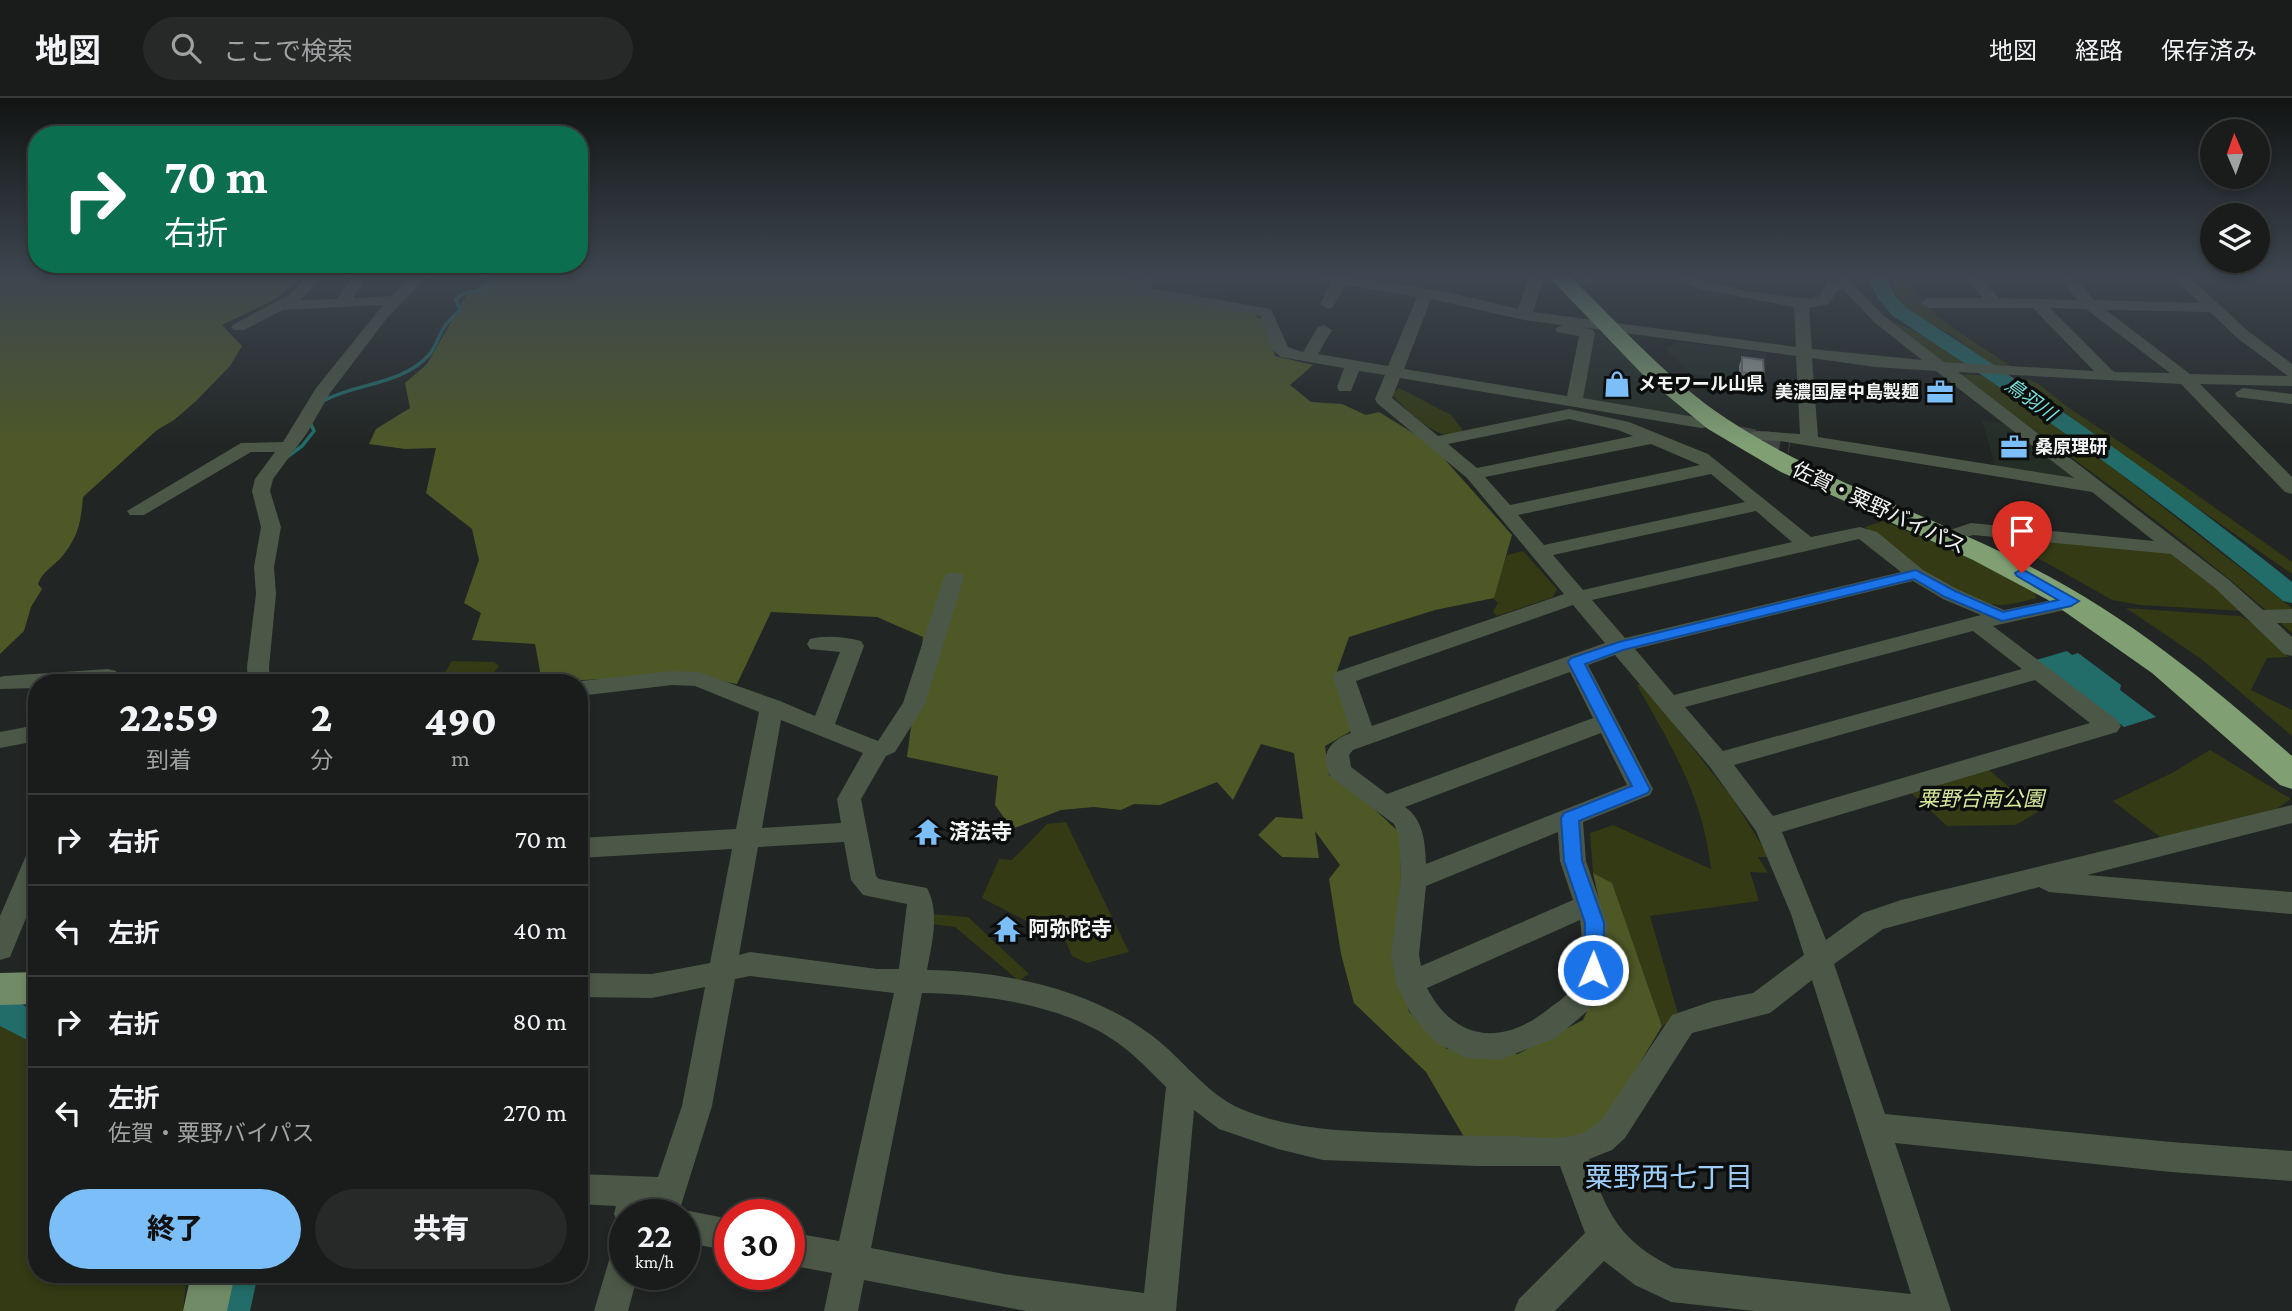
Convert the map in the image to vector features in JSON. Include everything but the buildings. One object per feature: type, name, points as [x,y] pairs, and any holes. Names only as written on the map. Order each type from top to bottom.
[{"type":"highway","name":"佐賀・粟野バイパス","points":[[1624,333],[1658,374],[1712,426],[1805,475],[2022,573],[2071,601],[2128,638],[2185,681],[2292,776]]},
{"type":"highway","name":"佐賀・粟野バイパス","points":[[1626,333],[1715,406],[1758,436],[1818,470],[1960,533],[2055,580],[2144,635],[2237,705],[2292,756]]},
{"type":"main road","points":[[0,989],[28,988]]},
{"type":"main road","points":[[205,1311],[211,1283]]},
{"type":"street","points":[[258,674],[267,594],[264,567],[271,527],[261,491],[268,472],[288,447],[322,392],[368,333]]},
{"type":"street","points":[[1275,333],[1284,353],[1574,402],[1638,419],[1712,426]]},
{"type":"street","points":[[1308,358],[1323,333]]},
{"type":"street","points":[[1409,333],[1383,395],[1385,402],[1437,441],[1473,474],[1718,761],[1767,827],[1804,914],[1817,961],[1875,1127],[1934,1311]]},
{"type":"street","points":[[1574,402],[1587,333],[1585,333]]},
{"type":"street","points":[[1654,333],[1804,353],[1944,367],[2191,384],[2292,400]]},
{"type":"street","points":[[1803,333],[1809,440]]},
{"type":"street","points":[[1897,333],[2176,549],[2274,617],[2292,649]]},
{"type":"street","points":[[2066,333],[2109,377]]},
{"type":"street","points":[[2126,333],[2137,343],[2156,353],[2191,384],[2292,488]]},
{"type":"street","points":[[2243,333],[2292,372]]},
{"type":"street","points":[[1345,387],[1353,366]]},
{"type":"street","points":[[2191,384],[2292,381]]},
{"type":"street","points":[[1437,441],[1569,414],[1623,426],[1702,458],[1807,544]]},
{"type":"street","points":[[1758,436],[1809,440],[2096,487]]},
{"type":"street","points":[[1473,474],[1652,438]]},
{"type":"street","points":[[1790,444],[1872,457],[1903,456]]},
{"type":"street","points":[[137,511],[247,447],[288,447]]},
{"type":"street","points":[[1506,512],[1714,468]]},
{"type":"street","points":[[1539,552],[1759,505]]},
{"type":"street","points":[[1960,533],[1970,529],[2040,538],[2176,549]]},
{"type":"street","points":[[1364,738],[1344,677],[1576,597],[1860,533],[1870,536],[1916,574],[1950,594],[2002,617]]},
{"type":"street","points":[[1570,818],[1573,861],[1594,923],[1593,970],[1582,998],[1546,1029],[1499,1047],[1466,1045],[1445,1033],[1421,1005],[1410,983],[1405,955],[1413,880],[1412,836],[1403,818],[1339,771],[1337,754],[1345,744],[1619,646],[1916,574]]},
{"type":"street","points":[[841,1311],[910,982],[922,908],[918,895],[872,888],[864,880],[849,799],[878,750],[887,746],[914,704],[954,577]]},
{"type":"street","points":[[1668,704],[2071,601]]},
{"type":"street","points":[[1767,827],[2109,726],[1976,624]]},
{"type":"street","points":[[818,644],[853,646],[822,727]]},
{"type":"street","points":[[1413,880],[1642,789],[1576,662]]},
{"type":"street","points":[[1718,761],[2039,672]]},
{"type":"street","points":[[588,687],[672,678],[698,679],[878,750]]},
{"type":"street","points":[[4,683],[28,681]]},
{"type":"street","points":[[669,1199],[697,1105],[772,706]]},
{"type":"street","points":[[1386,804],[1606,722]]},
{"type":"street","points":[[0,740],[28,735]]},
{"type":"street","points":[[588,985],[652,986],[680,982],[721,969],[750,964],[777,965],[877,981],[970,982],[1026,993],[1091,1014],[1135,1040],[1181,1083],[1230,1119],[1278,1135],[1323,1145],[1476,1151],[1571,1151],[1601,1140],[1614,1128],[1682,1024],[1713,1013],[1760,1004],[1873,920],[2292,814]]},
{"type":"street","points":[[588,848],[854,832]]},
{"type":"street","points":[[0,949],[28,880]]},
{"type":"street","points":[[2029,880],[2292,903]]},
{"type":"street","points":[[1410,983],[1588,905]]},
{"type":"street","points":[[1159,1311],[1181,1083]]},
{"type":"street","points":[[1875,1127],[2171,1157],[2292,1166]]},
{"type":"street","points":[[1571,1151],[1589,1212],[1603,1238],[1646,1273],[1671,1285],[1911,1311]]},
{"type":"street","points":[[588,1191],[618,1199]]},
{"type":"street","points":[[1531,1311],[1603,1238]]},
{"type":"street","points":[[805,1251],[1004,1292],[1151,1311]]},
{"type":"street","points":[[611,1311],[617,1290]]},
{"type":"shaded area","name":"メモワール山県","points":[[1593,333],[1596,333],[1603,334],[1692,417],[1581,401]]},
{"type":"shaded area","points":[[1678,342],[1766,353],[1766,386],[1692,374],[1665,349]]},
{"type":"shaded area","name":"桑原理研","points":[[1982,420],[2009,425],[2085,484],[1996,469]]},
{"type":"green space","points":[[0,333],[229,333],[242,346],[230,366],[195,402],[157,430],[83,497],[80,520],[73,540],[61,558],[40,579],[38,584],[42,589],[31,607],[24,631],[0,654]]},
{"type":"green space","points":[[445,333],[1269,333],[1275,356],[1313,365],[1290,385],[1311,402],[1342,404],[1366,415],[1379,412],[1431,444],[1512,535],[1494,598],[1435,610],[1349,637],[1336,674],[1351,731],[1325,746],[1329,775],[1359,795],[1400,833],[1398,941],[1409,1012],[1447,1049],[1518,1054],[1583,1020],[1606,969],[1603,918],[1593,873],[1612,883],[1662,1026],[1607,1118],[1573,1141],[1464,1137],[1426,1072],[1354,1003],[1341,954],[1329,879],[1340,865],[1315,831],[1319,858],[1282,857],[1258,835],[1276,817],[1303,819],[1294,753],[1261,744],[1233,800],[1217,782],[1160,805],[1134,804],[1121,810],[1094,807],[1061,810],[1012,829],[995,805],[998,776],[907,757],[923,637],[877,617],[771,612],[737,684],[687,675],[588,680],[588,674],[541,674],[535,644],[472,640],[481,613],[464,603],[479,560],[472,529],[426,493],[436,448],[405,449],[369,444],[376,429],[410,408],[405,383],[427,364]]},
{"type":"green space","points":[[1904,333],[1917,333],[1929,338],[1965,364],[1938,361]]},
{"type":"green space","points":[[1948,333],[1961,333],[2012,367],[1994,366]]},
{"type":"green space","points":[[1958,374],[1990,376],[2009,387],[2292,608],[2292,633],[2170,532]]},
{"type":"green space","points":[[2021,378],[2039,385],[2288,559],[2292,562],[2292,574],[2096,437]]},
{"type":"green space","points":[[1399,388],[1451,415],[1464,432],[1447,435],[1425,425],[1392,394]]},
{"type":"green space","points":[[1883,521],[1973,559],[2033,591],[2037,598],[2000,605],[1964,596],[1946,587],[1910,563],[1865,527]]},
{"type":"green space","points":[[1993,537],[2176,552],[2243,611],[2140,605],[2112,600],[2045,562]]},
{"type":"green space","points":[[1523,551],[1557,589],[1553,597],[1497,616],[1493,612],[1498,603],[1492,597],[1507,555]]},
{"type":"green space","points":[[2126,608],[2240,616],[2260,629],[2288,657],[2267,658],[2251,690],[2292,710],[2292,736],[2200,658]]},
{"type":"green space","points":[[452,661],[494,662],[499,666],[493,674],[444,674]]},
{"type":"green space","points":[[1642,684],[1734,800],[1769,857],[1758,857],[1768,873],[1750,872],[1759,901],[1650,916],[1679,1017],[1662,1026],[1612,884],[1593,873],[1590,833],[1613,825],[1711,869],[1701,818],[1693,795],[1674,752],[1637,685]]},
{"type":"green space","points":[[2210,750],[2291,799],[2268,815],[2164,840],[2113,801],[2172,773]]},
{"type":"green space","name":"粟野台南公園","points":[[1987,768],[2038,812],[2016,825],[1947,826],[1911,793]]},
{"type":"green space","points":[[1066,822],[1129,952],[1087,963],[1072,956],[1066,942],[982,898],[999,859],[1012,860],[1047,824]]},
{"type":"green space","points":[[930,914],[968,917],[1029,974],[1019,981],[955,927],[931,924]]},
{"type":"green space","points":[[0,1005],[28,1015],[28,1283],[186,1283],[183,1311],[0,1311]]},
{"type":"water","points":[[2067,651],[2072,655],[2078,653],[2121,685],[2120,690],[2156,717],[2124,727],[2036,660]]},
{"type":"waterway","points":[[325,400],[406,372],[429,355],[441,333]]},
{"type":"waterway","name":"鳥羽川","points":[[1932,333],[2016,387],[2242,554],[2292,595]]},
{"type":"waterway","points":[[287,457],[302,446],[314,431],[310,422]]},
{"type":"waterway","points":[[0,1008],[28,1025]]},
{"type":"waterway","points":[[229,1311],[235,1283]]},
{"type":"tunnel","points":[[1738,435],[1790,444]]},
{"type":"place","name":"メモワール山県","points":[[1617,384]]},
{"type":"place","name":"美濃国屋中島製麺","points":[[1940,392]]},
{"type":"place","name":"桑原理研","points":[[2014,447]]},
{"type":"place","name":"済法寺","points":[[928,832]]},
{"type":"place","name":"阿弥陀寺","points":[[1007,929]]},
{"type":"district","name":"粟野西七丁目","points":[[1669,1177]]},
{"type":"route","points":[[1593,970],[1594,923],[1573,861],[1570,818],[1642,789],[1576,662],[1619,646],[1916,574],[1950,594],[2002,617],[2071,601],[2022,573]]}]
